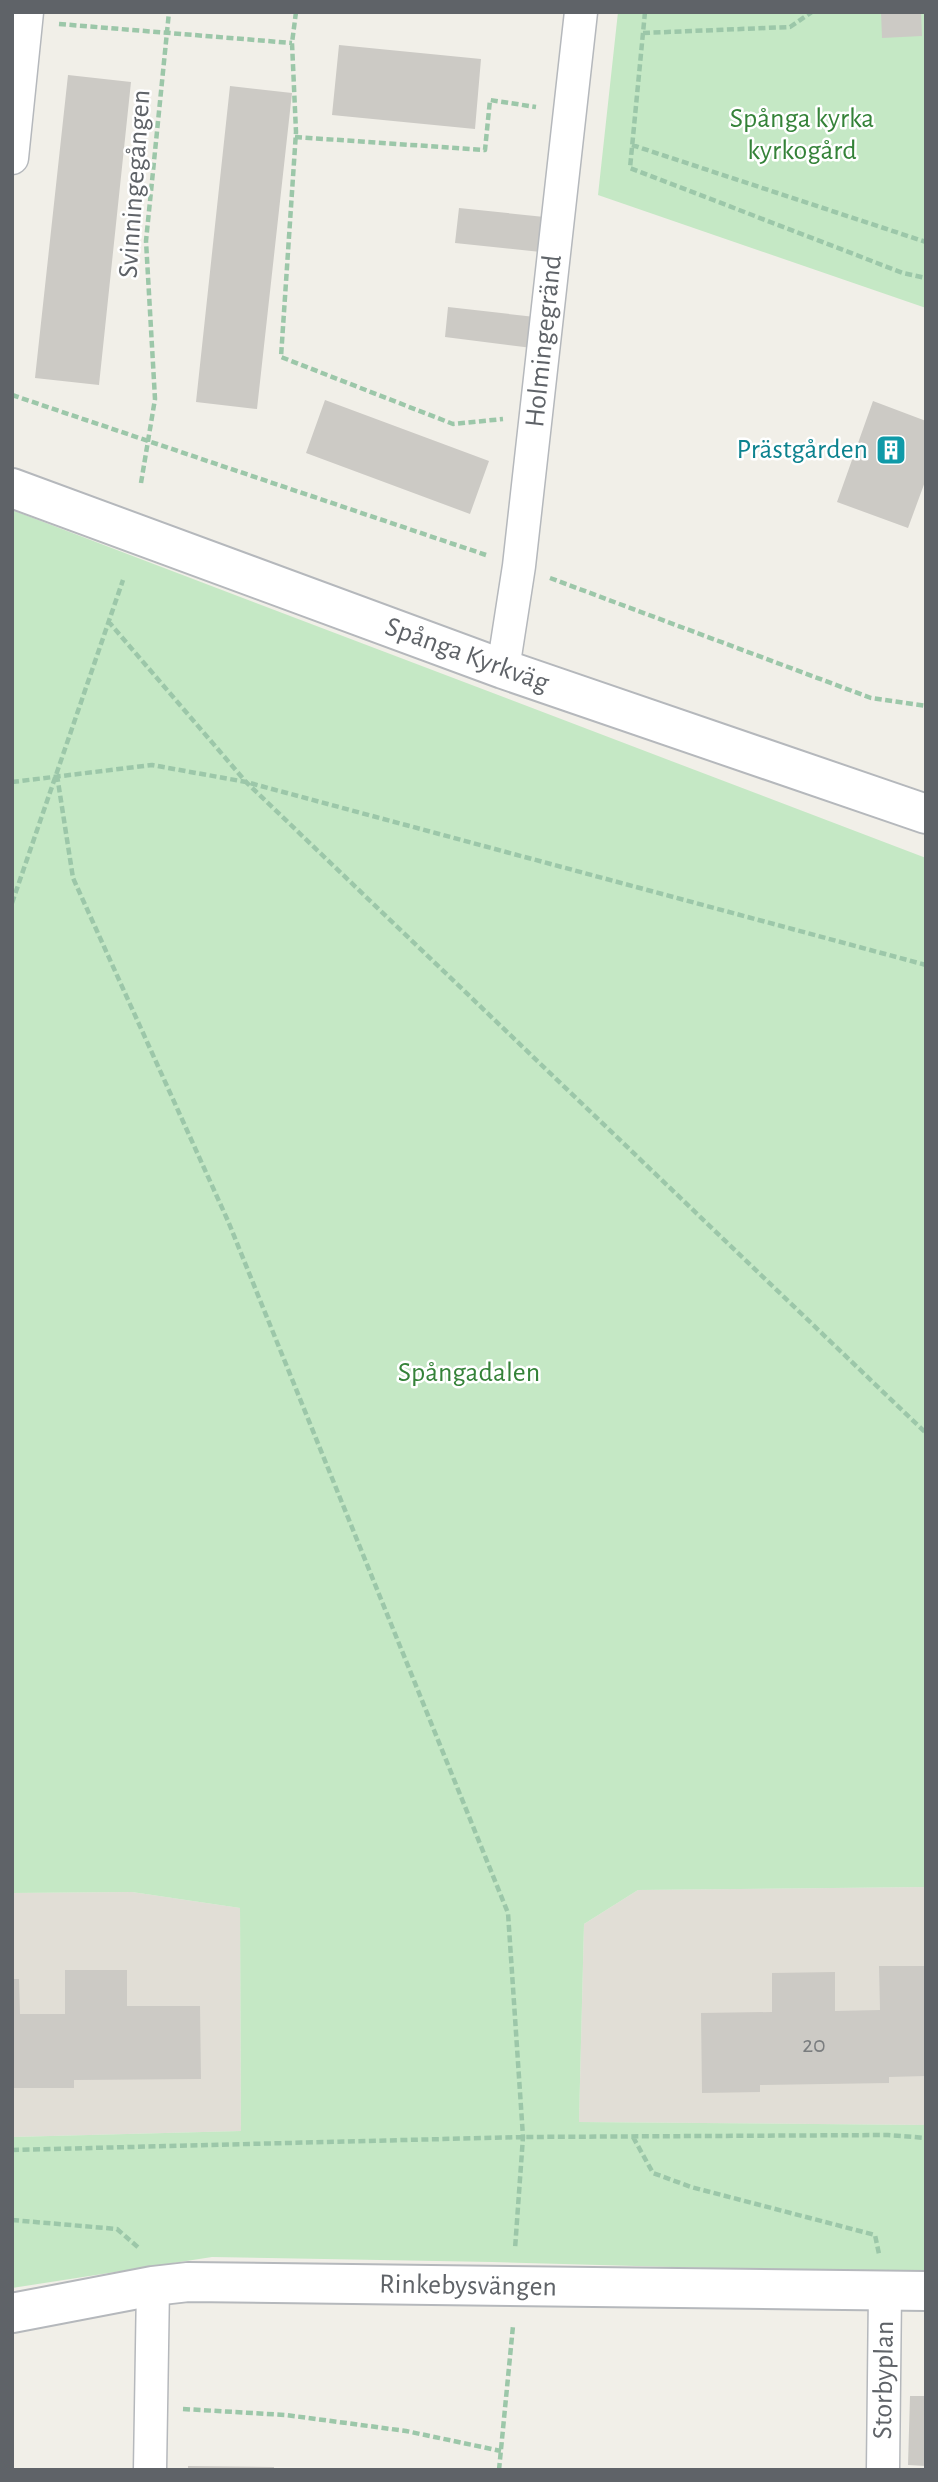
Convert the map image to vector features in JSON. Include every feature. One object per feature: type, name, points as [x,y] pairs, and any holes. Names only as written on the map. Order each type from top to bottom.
[{"type":"street","name":"Holmingegränd","points":[[503,669],[519,566],[581,12]]},
{"type":"street","points":[[12,158],[26,17]]},
{"type":"street","name":"Spånga Kyrkväg","points":[[12,488],[503,669],[926,814]]},
{"type":"street","name":"Rinkebysvängen","points":[[12,2313],[153,2286],[188,2282],[926,2291]]},
{"type":"street","points":[[150,2470],[153,2286]]},
{"type":"street","name":"Storbyplan","points":[[883,2470],[885,2291]]},
{"type":"path","name":"Svinningegången","points":[[141,483],[155,400],[146,241],[169,12]]},
{"type":"path","points":[[296,12],[292,43],[296,137],[281,357],[453,424],[516,417],[536,419]]},
{"type":"path","points":[[645,12],[630,167],[890,268],[926,278]]},
{"type":"path","points":[[643,33],[790,27],[812,12]]},
{"type":"path","points":[[26,17],[167,33],[292,43]]},
{"type":"path","points":[[296,137],[485,150],[490,100],[545,108]]},
{"type":"path","points":[[632,145],[926,242]]},
{"type":"path","points":[[12,395],[519,566],[871,698],[926,706]]},
{"type":"path","points":[[12,903],[123,580]]},
{"type":"path","points":[[108,621],[246,782],[926,1433]]},
{"type":"path","points":[[12,782],[152,765],[246,782],[926,965]]},
{"type":"path","points":[[57,775],[73,878],[228,1221],[508,1913],[523,2137],[515,2253]]},
{"type":"path","points":[[632,2136],[653,2173],[691,2187],[876,2235],[885,2291]]},
{"type":"path","points":[[12,2150],[523,2137],[926,2138]]},
{"type":"path","points":[[12,2220],[117,2229],[152,2260],[153,2286]]},
{"type":"path","points":[[499,2470],[513,2326]]},
{"type":"path","points":[[151,2407],[286,2415],[406,2431],[501,2451]]},
{"type":"shaded area","points":[[926,1887],[926,2125],[579,2122],[584,1924],[638,1890]]},
{"type":"shaded area","points":[[132,1892],[240,1908],[241,2131],[12,2137],[12,1893]]},
{"type":"green space","name":"Spånga kyrka kyrkogård","points":[[618,12],[926,12],[926,308],[598,195]]},
{"type":"green space","name":"Spångadalen","points":[[12,510],[926,858],[926,1887],[638,1890],[584,1924],[579,2122],[926,2125],[926,2274],[212,2257],[12,2288],[12,2137],[241,2131],[240,1908],[132,1892],[12,1893]]},
{"type":"building","points":[[881,12],[921,12],[922,36],[882,38]]},
{"type":"building","points":[[339,45],[481,59],[475,129],[332,115]]},
{"type":"building","points":[[68,75],[131,82],[99,385],[35,378]]},
{"type":"building","points":[[230,86],[292,93],[257,409],[196,402]]},
{"type":"building","points":[[459,208],[554,218],[550,253],[455,243]]},
{"type":"building","points":[[448,307],[544,318],[540,349],[445,337]]},
{"type":"building","points":[[325,400],[489,461],[470,514],[306,453]]},
{"type":"building","name":"Prästgården","points":[[873,401],[926,421],[926,479],[908,528],[837,502]]},
{"type":"building","points":[[879,1966],[926,1966],[926,2076],[889,2077],[889,2083],[760,2085],[760,2092],[702,2093],[701,2013],[772,2012],[772,1973],[835,1972],[835,2011],[880,2010]]},
{"type":"building","points":[[65,1970],[127,1970],[127,2006],[200,2006],[201,2079],[74,2080],[74,2088],[12,2088],[12,1979],[19,1979],[20,2014],[65,2014]]},
{"type":"building","points":[[910,2396],[926,2396],[926,2466],[908,2465]]},
{"type":"building","points":[[188,2466],[274,2467],[274,2470],[188,2470]]},
{"type":"place","name":"Prästgården","points":[[891,450]]}]
